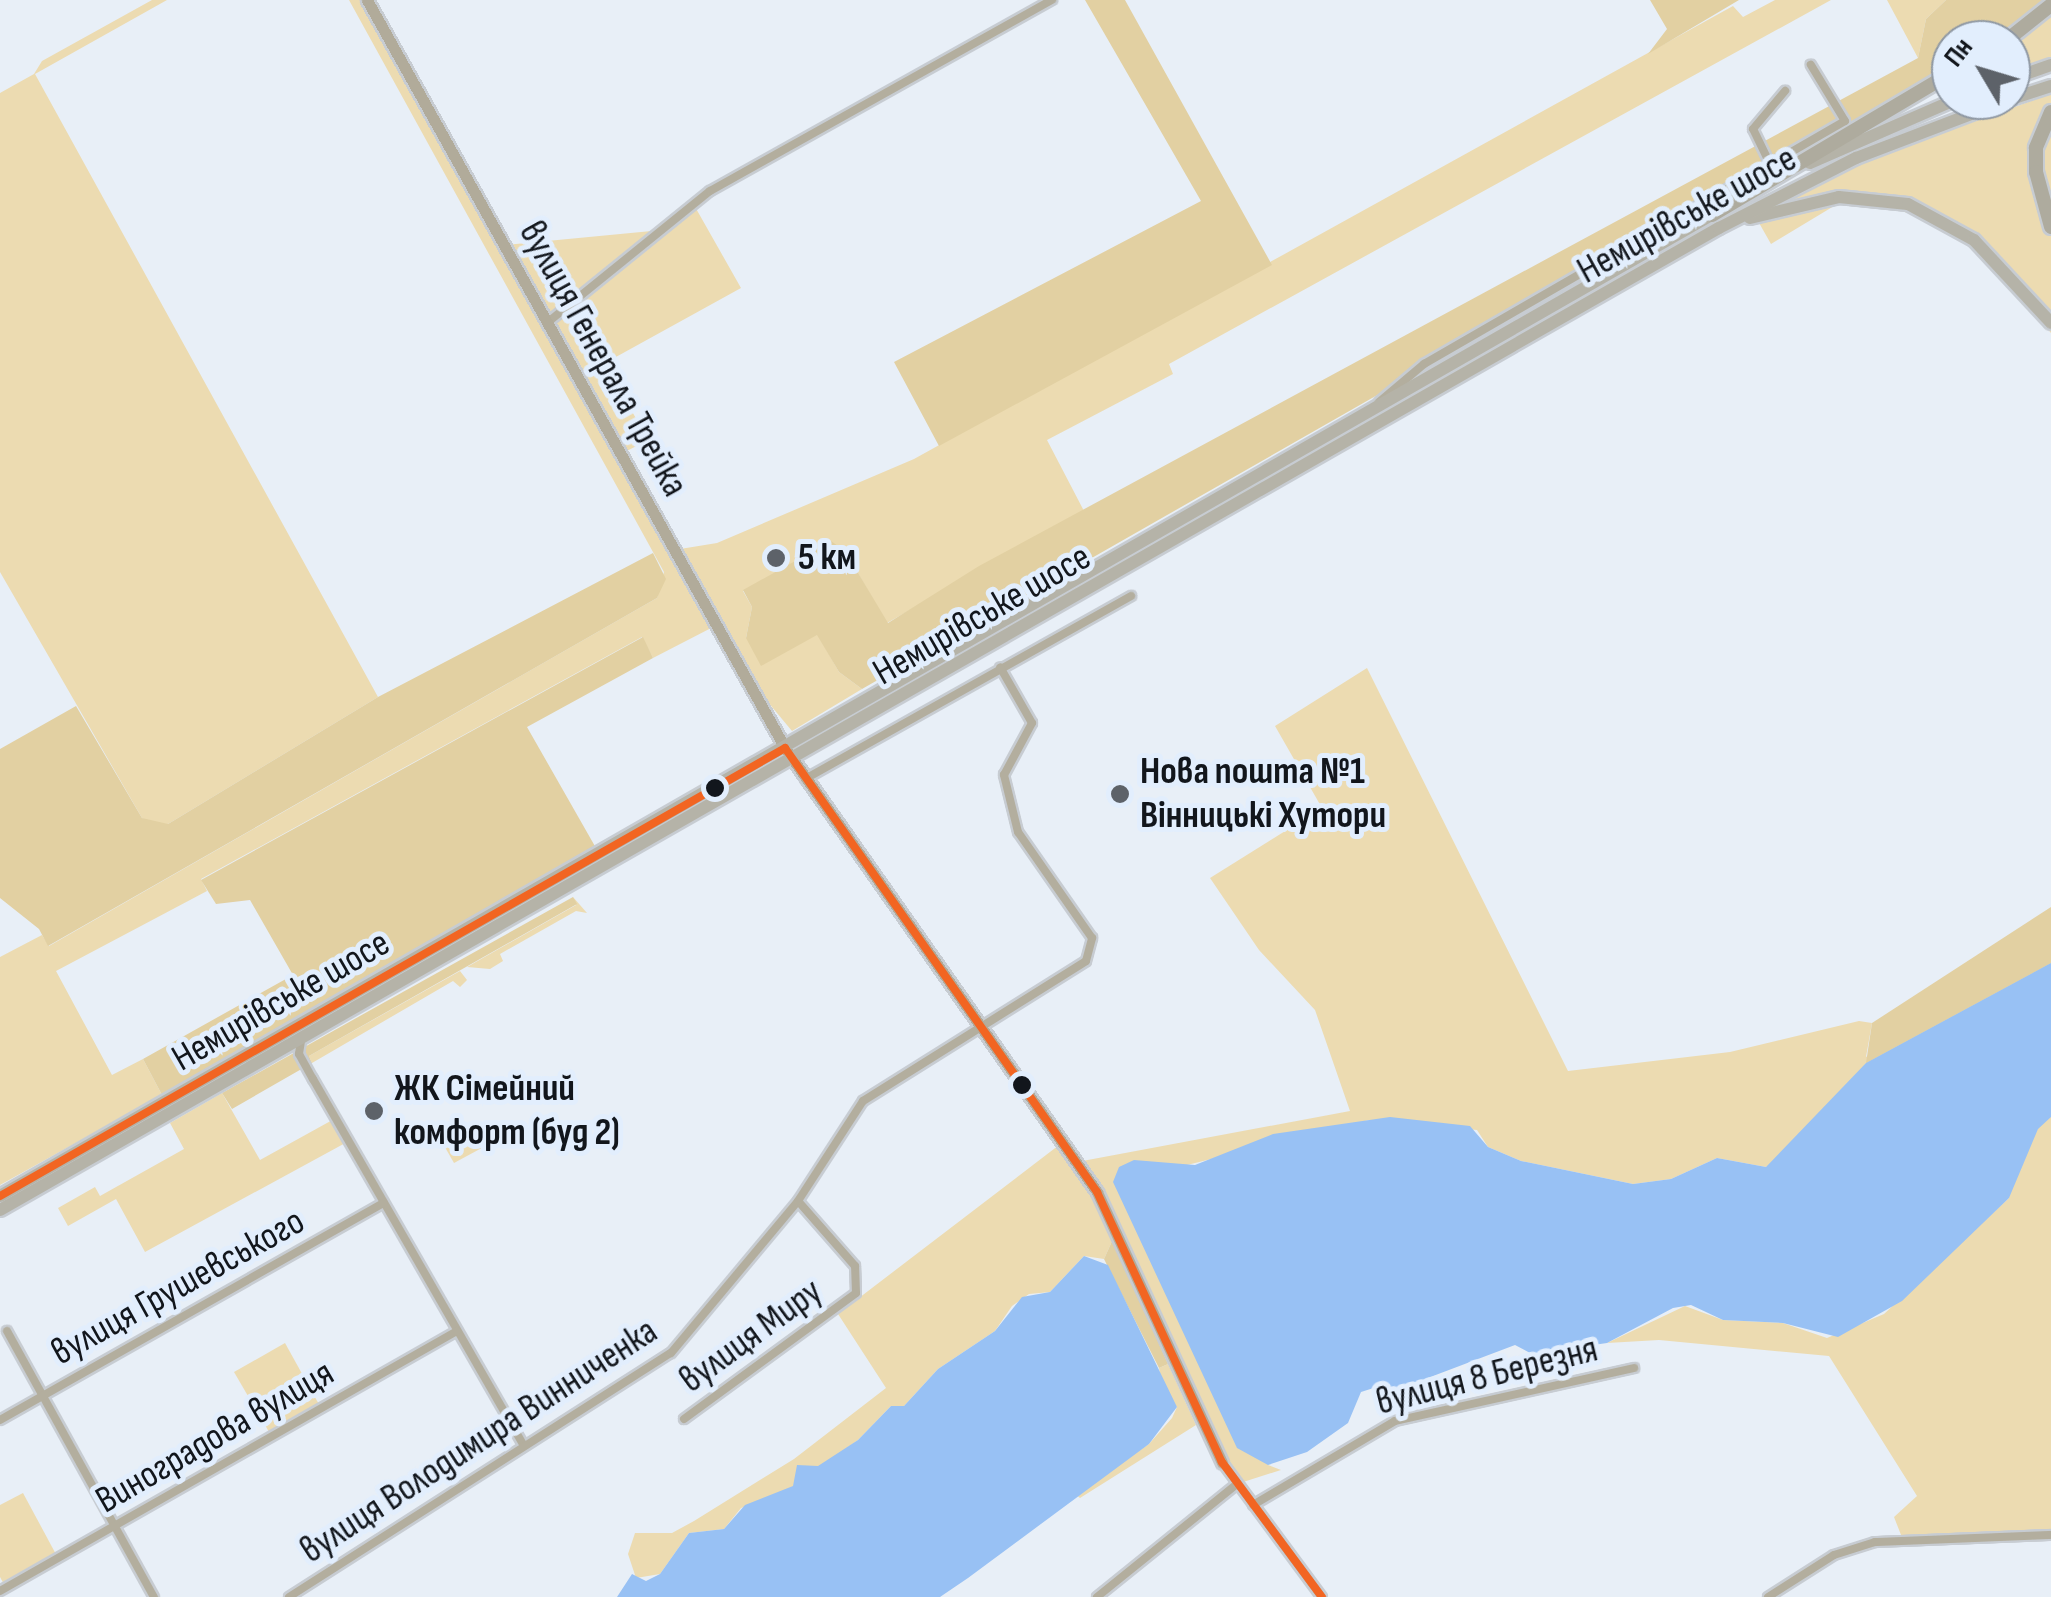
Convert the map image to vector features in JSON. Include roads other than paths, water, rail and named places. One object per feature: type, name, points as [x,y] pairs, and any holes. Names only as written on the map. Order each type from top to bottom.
[{"type":"highway","points":[[2031,21],[2051,5]]},
{"type":"highway","points":[[1716,222],[1931,86]]},
{"type":"highway","points":[[2051,112],[2036,148],[2036,172],[2051,227]]},
{"type":"main road","name":"Немирівське шосе","points":[[0,1210],[297,1048],[1364,416],[1716,222],[1931,112]]},
{"type":"main road","name":"Немирівське шосе","points":[[0,1196],[789,754],[1716,222],[1856,158],[1957,120]]},
{"type":"main road","points":[[1716,222],[1814,200],[1894,200],[1974,240],[2051,323]]},
{"type":"street","name":"вулиця Генерала Трейка","points":[[368,0],[804,779],[1097,1192],[1222,1462]]},
{"type":"street","points":[[548,322],[710,191],[1052,0]]},
{"type":"street","points":[[1364,416],[1424,364],[1845,121],[1812,65]]},
{"type":"street","points":[[1771,166],[1753,129],[1785,91]]},
{"type":"street","points":[[804,779],[1131,596]]},
{"type":"street","name":"вулиця Володимира Винниченка","points":[[289,1597],[677,1348],[798,1201],[863,1102],[982,1030],[1086,960],[1094,946],[1018,832],[1004,774],[1032,722],[1000,667]]},
{"type":"street","points":[[297,1048],[523,1444]]},
{"type":"street","name":"вулиця Миру","points":[[684,1420],[856,1293],[855,1266],[798,1201]]},
{"type":"street","name":"вулиця Грушевського","points":[[0,1420],[384,1203]]},
{"type":"street","points":[[8,1330],[154,1597]]},
{"type":"street","name":"Виноградова вулиця","points":[[0,1591],[457,1331]]},
{"type":"street","name":"вулиця 8 Березня","points":[[1253,1505],[1395,1421],[1634,1368]]},
{"type":"street","points":[[1222,1462],[1322,1597]]},
{"type":"street","points":[[1097,1597],[1237,1484]]},
{"type":"street","points":[[1772,1596],[1834,1555],[1875,1542],[2051,1535]]},
{"type":"water","points":[[2051,963],[2051,1117],[2038,1129],[2009,1198],[1902,1301],[1838,1337],[1783,1323],[1723,1320],[1691,1305],[1673,1308],[1607,1343],[1532,1354],[1515,1345],[1396,1390],[1383,1385],[1361,1392],[1348,1423],[1307,1452],[1268,1465],[1237,1448],[1113,1182],[1119,1167],[1134,1160],[1195,1165],[1273,1134],[1390,1117],[1470,1126],[1488,1147],[1521,1161],[1633,1184],[1671,1179],[1717,1158],[1766,1167],[1866,1063]]},
{"type":"water","points":[[1084,1256],[1108,1265],[1177,1407],[1149,1444],[968,1578],[940,1597],[617,1597],[632,1574],[646,1581],[660,1574],[689,1533],[724,1529],[745,1505],[793,1486],[797,1465],[818,1466],[858,1440],[891,1406],[904,1406],[938,1369],[995,1331],[1022,1297],[1050,1292]]},
{"type":"place","name":"5 км","points":[[776,558]]},
{"type":"place","name":"Нова пошта №1 Вінницькі Хутори","points":[[1120,794]]},
{"type":"place","name":"ЖК Сімейний комфорт (буд 2)","points":[[374,1111]]}]
